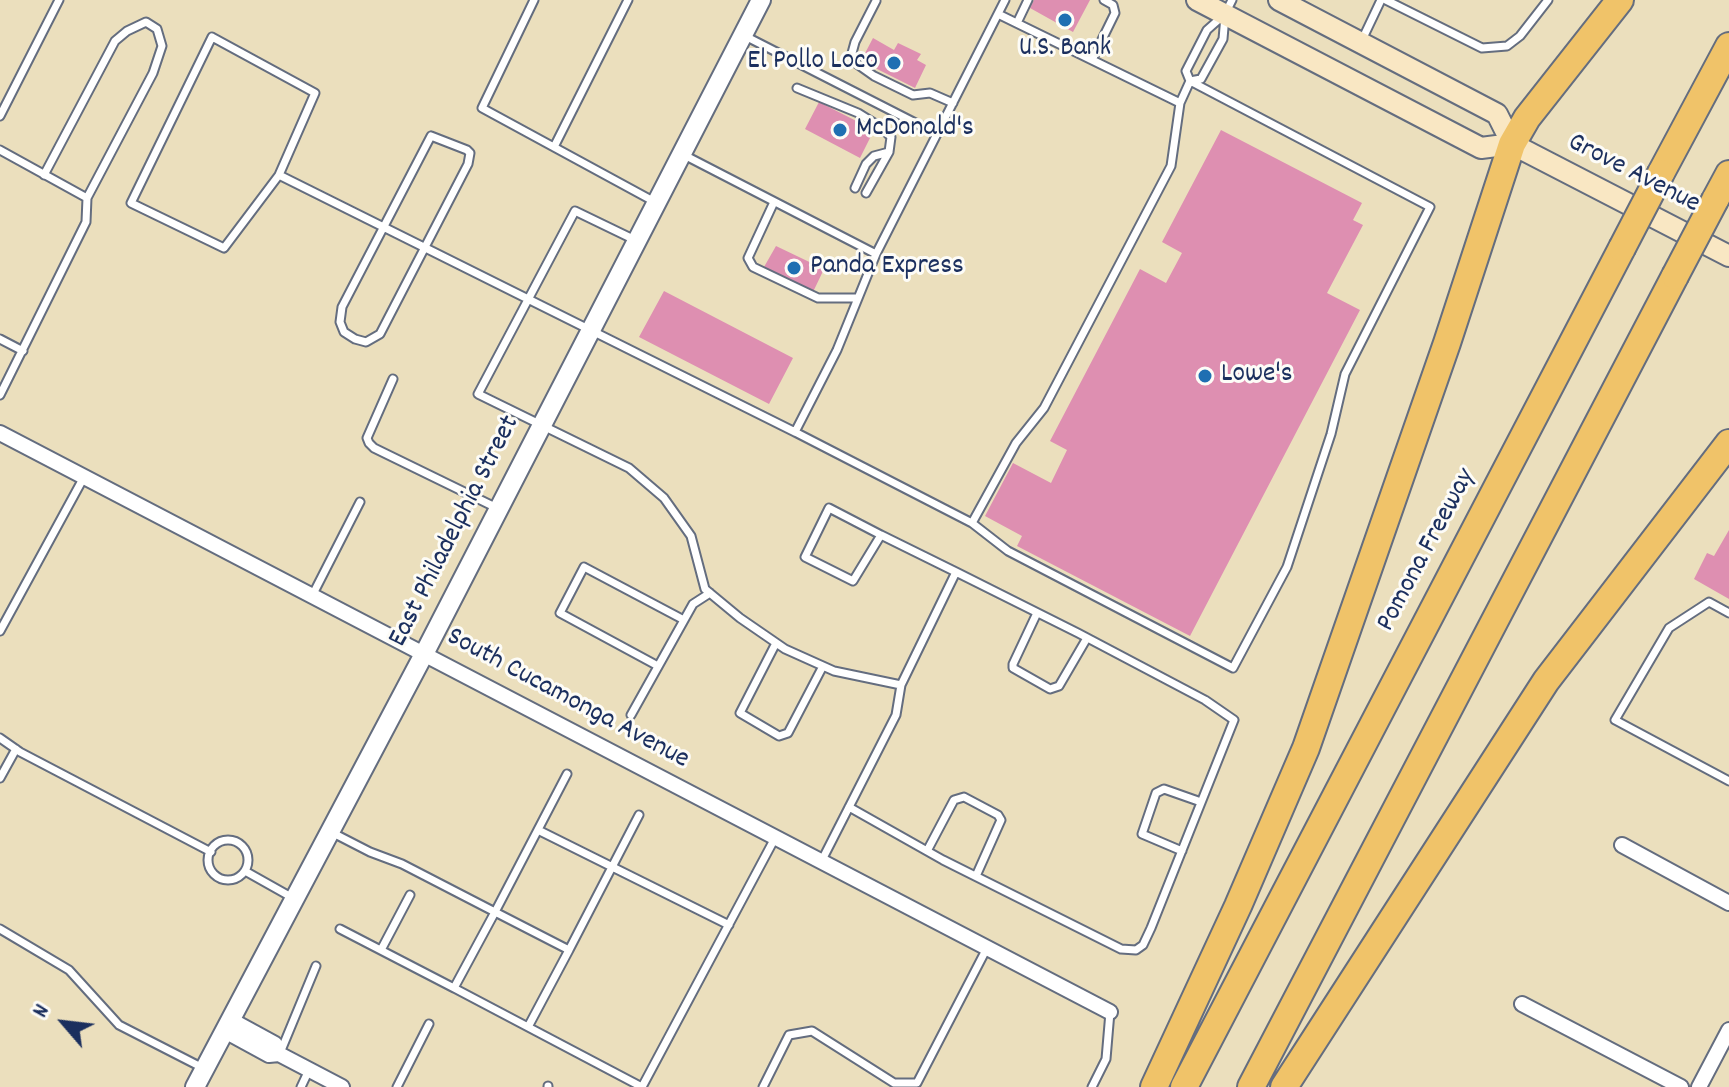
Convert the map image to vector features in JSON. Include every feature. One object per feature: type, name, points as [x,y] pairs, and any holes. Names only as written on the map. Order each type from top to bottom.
[{"type":"highway","points":[[1154,1087],[1238,906],[1306,748],[1447,343],[1512,144],[1527,118],[1620,0]]},
{"type":"highway","name":"Pomona Freeway","points":[[1184,1087],[1729,46]]},
{"type":"highway","points":[[1251,1087],[1729,174]]},
{"type":"highway","points":[[1284,1087],[1546,681],[1729,443]]},
{"type":"main road","points":[[1197,0],[1228,7],[1481,148],[1512,144],[1497,114],[1279,0]]},
{"type":"main road","name":"Grove Avenue","points":[[1512,144],[1729,256]]},
{"type":"street","name":"East Philadelphia Street","points":[[195,1087],[424,654],[761,0]]},
{"type":"street","name":"South Cucamonga Avenue","points":[[0,433],[1110,1012]]},
{"type":"street","points":[[1622,845],[1729,903]]},
{"type":"street","points":[[1522,1004],[1681,1087]]},
{"type":"street","points":[[228,1026],[269,1055],[279,1054],[342,1087]]},
{"type":"street","points":[[1699,1087],[1729,1030]]},
{"type":"lane","points":[[0,116],[59,0]]},
{"type":"lane","points":[[534,0],[482,108],[657,203]]},
{"type":"lane","points":[[554,147],[628,0]]},
{"type":"lane","points":[[795,432],[837,350],[876,254],[1005,0]]},
{"type":"lane","points":[[1017,23],[1028,0]]},
{"type":"lane","points":[[1092,60],[1115,13],[1113,5],[1104,0]]},
{"type":"lane","points":[[1361,42],[1383,0],[1482,48],[1507,46],[1520,36],[1548,0]]},
{"type":"lane","points":[[876,1],[855,42],[852,53],[857,64],[913,95],[930,93],[953,103]]},
{"type":"lane","points":[[1190,81],[1201,79],[1223,39],[1228,7]]},
{"type":"lane","points":[[279,175],[972,523],[1008,551],[1233,668],[1287,567],[1331,434],[1345,374],[1430,207],[1190,81],[1186,71],[1207,30],[1228,7]]},
{"type":"lane","points":[[998,14],[1180,103]]},
{"type":"lane","points":[[0,395],[86,222],[87,198],[153,73],[162,46],[157,29],[146,22],[115,41],[44,175]]},
{"type":"lane","points":[[743,35],[937,134]]},
{"type":"lane","points":[[212,37],[315,93],[279,175],[224,248],[131,203],[212,37]]},
{"type":"lane","points":[[972,523],[1016,443],[1044,408],[1171,166],[1180,103],[1190,81]]},
{"type":"lane","points":[[797,88],[858,113],[891,137],[889,152],[866,193]]},
{"type":"lane","points":[[431,136],[470,153],[468,164],[380,334],[366,342],[344,332],[340,322],[342,307],[382,227],[431,136]]},
{"type":"lane","points":[[0,150],[87,198]]},
{"type":"lane","points":[[855,188],[866,164],[874,156],[889,152]]},
{"type":"lane","points":[[682,154],[876,254]]},
{"type":"lane","points":[[774,202],[748,258],[753,267],[818,298],[857,298]]},
{"type":"lane","points":[[637,241],[575,211],[478,394],[629,468],[664,498],[691,536],[705,589],[776,643],[834,671],[901,685]]},
{"type":"lane","points":[[0,339],[23,351]]},
{"type":"lane","points":[[393,379],[367,438],[369,443],[499,509]]},
{"type":"lane","points":[[0,631],[84,477]]},
{"type":"lane","points":[[312,596],[360,502]]},
{"type":"lane","points":[[849,807],[927,851],[1121,949],[1136,950],[1143,945],[1151,928],[1234,720],[1205,700],[1087,638],[829,508],[805,557],[853,581],[881,535]]},
{"type":"lane","points":[[658,666],[560,613],[584,567],[684,620]]},
{"type":"lane","points":[[821,862],[896,715],[901,685],[956,572]]},
{"type":"lane","points":[[631,715],[693,604],[710,593]]},
{"type":"lane","points":[[1729,613],[1709,602],[1669,628],[1615,720],[1729,781]]},
{"type":"lane","points":[[1037,613],[1013,668],[1050,689],[1059,686],[1087,638]]},
{"type":"lane","points":[[776,643],[740,713],[779,736],[788,733],[823,666]]},
{"type":"lane","points":[[0,738],[211,852]]},
{"type":"lane","points":[[0,778],[16,749]]},
{"type":"lane","points":[[454,988],[567,774]]},
{"type":"lane","points":[[1182,851],[1145,838],[1142,834],[1156,793],[1164,789],[1201,802]]},
{"type":"lane","points":[[927,851],[954,800],[964,797],[998,815],[1001,820],[976,876]]},
{"type":"lane","points":[[528,1027],[639,815]]},
{"type":"lane","points":[[538,830],[729,925]]},
{"type":"lane","points":[[331,832],[402,864],[569,950]]},
{"type":"lane","points":[[340,929],[642,1087],[775,838]]},
{"type":"lane","points":[[223,841],[237,842],[248,858],[245,871],[229,880],[217,876],[210,867],[211,852],[223,841]]},
{"type":"lane","points":[[245,871],[295,899]]},
{"type":"lane","points":[[381,950],[410,895]]},
{"type":"lane","points":[[0,929],[69,970],[119,1025],[205,1069]]},
{"type":"lane","points":[[763,1087],[789,1035],[812,1031],[894,1083],[917,1083],[987,948]]},
{"type":"lane","points":[[279,1054],[316,966]]},
{"type":"lane","points":[[1092,1087],[1106,1059],[1110,1012]]},
{"type":"lane","points":[[397,1087],[429,1024]]},
{"type":"lane","points":[[301,1087],[309,1070]]},
{"type":"building","name":"U.S. Bank","points":[[1034,0],[1090,0],[1073,32],[1030,8]]},
{"type":"building","name":"El Pollo Loco","points":[[873,38],[894,50],[898,43],[921,54],[917,60],[926,65],[915,88],[861,61]]},
{"type":"building","name":"McDonald's","points":[[819,102],[874,130],[860,158],[805,129]]},
{"type":"building","name":"Lowe's","points":[[1221,130],[1362,203],[1353,220],[1363,225],[1327,293],[1360,310],[1190,636],[1017,546],[1022,536],[985,516],[1013,463],[1051,483],[1067,450],[1050,441],[1140,269],[1166,283],[1182,253],[1162,242]]},
{"type":"building","name":"Panda Express","points":[[776,246],[824,269],[813,292],[764,267]]},
{"type":"building","points":[[664,291],[793,358],[769,404],[639,337]]},
{"type":"building","points":[[1729,530],[1729,599],[1694,579],[1707,553],[1714,556]]},
{"type":"place","name":"U.S. Bank","points":[[1065,20]]},
{"type":"place","name":"El Pollo Loco","points":[[894,63]]},
{"type":"place","name":"McDonald's","points":[[840,130]]},
{"type":"place","name":"Panda Express","points":[[794,268]]},
{"type":"place","name":"Lowe's","points":[[1205,376]]}]
